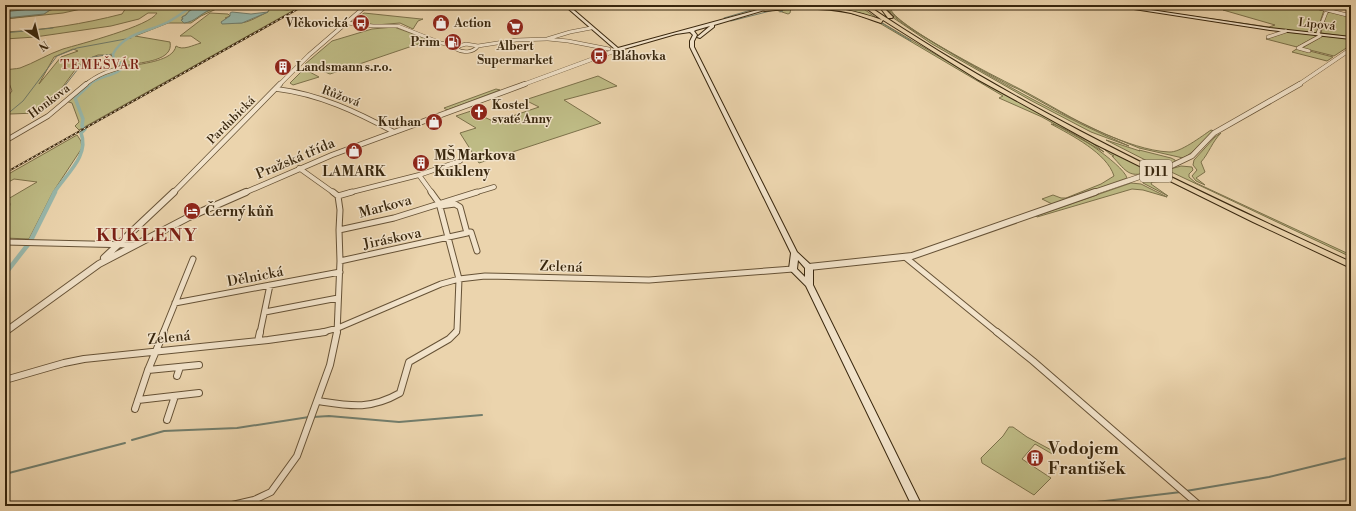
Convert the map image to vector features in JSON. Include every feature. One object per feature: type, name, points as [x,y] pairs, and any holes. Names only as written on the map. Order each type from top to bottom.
[{"type":"highway","points":[[823,5],[835,7],[848,5]]},
{"type":"highway","points":[[860,5],[894,29]]},
{"type":"highway","name":"D11","points":[[864,5],[1017,99],[1141,164],[1351,265]]},
{"type":"highway","name":"D11","points":[[868,5],[930,46],[1015,94],[1227,202],[1351,260]]},
{"type":"highway","points":[[872,5],[930,46]]},
{"type":"highway","points":[[883,5],[884,10],[890,17]]},
{"type":"highway","points":[[765,10],[798,6],[834,9],[871,18],[930,46]]},
{"type":"main road","points":[[566,5],[610,47],[617,50],[780,5]]},
{"type":"main road","points":[[673,34],[694,30],[725,20],[785,5]]},
{"type":"main road","name":"Lipová","points":[[1110,5],[1286,31],[1351,38]]},
{"type":"main road","points":[[698,57],[696,45],[700,33],[725,20]]},
{"type":"main road","points":[[694,30],[700,33]]},
{"type":"main road","points":[[694,30],[695,35],[692,41],[692,47],[794,253],[807,267],[810,286],[917,506]]},
{"type":"main road","points":[[610,47],[638,44]]},
{"type":"main road","points":[[794,253],[794,269],[810,286]]},
{"type":"main road","points":[[794,269],[804,273],[807,267]]},
{"type":"street","name":"Pardubická","points":[[99,264],[175,192],[225,139],[309,55],[368,5]]},
{"type":"street","points":[[1307,5],[1351,16]]},
{"type":"street","points":[[1309,51],[1298,48],[1320,34],[1318,33],[1327,10]]},
{"type":"street","points":[[347,23],[373,26],[398,26],[441,43],[458,46],[469,44],[478,46],[509,40],[547,39],[610,47]]},
{"type":"street","points":[[547,39],[573,31],[591,28]]},
{"type":"street","points":[[1268,37],[1286,31]]},
{"type":"street","points":[[458,46],[457,50],[464,52],[476,49],[478,46]]},
{"type":"street","points":[[807,267],[905,257],[1169,167],[1192,156],[1217,131],[1289,91],[1351,49]]},
{"type":"street","name":"Pražská třída","points":[[5,332],[99,264],[189,217],[299,168],[617,50]]},
{"type":"street","name":"Honkova","points":[[5,141],[48,116],[92,79],[109,70],[125,66]]},
{"type":"street","name":"Růžová","points":[[277,88],[319,98],[361,114],[394,132]]},
{"type":"street","name":"Markova","points":[[338,196],[419,175],[460,161]]},
{"type":"street","points":[[228,506],[254,500],[271,492],[297,456],[330,365],[338,328],[340,210],[338,196],[299,168]]},
{"type":"street","name":"Markova","points":[[318,401],[354,407],[386,401],[400,393],[409,362],[449,339],[457,330],[459,279],[439,205],[419,175]]},
{"type":"street","name":"Markova","points":[[339,231],[394,218],[494,188]]},
{"type":"street","name":"Markova","points":[[439,205],[455,204],[460,207],[467,232],[470,232],[477,251]]},
{"type":"street","points":[[448,238],[467,232]]},
{"type":"street","name":"Jiráskova","points":[[340,261],[448,238]]},
{"type":"street","points":[[5,242],[133,246]]},
{"type":"street","points":[[905,257],[1027,357],[1200,506]]},
{"type":"street","points":[[135,409],[148,370],[193,259]]},
{"type":"street","name":"Zelená","points":[[5,380],[64,363],[258,341],[323,332],[338,328],[427,289],[459,279],[485,276],[649,280],[794,269]]},
{"type":"street","name":"Dělnická","points":[[175,303],[340,272]]},
{"type":"street","points":[[258,341],[270,286]]},
{"type":"street","points":[[265,312],[338,298]]},
{"type":"street","points":[[148,370],[199,365]]},
{"type":"street","points":[[177,376],[180,367]]},
{"type":"street","points":[[138,400],[199,393]]},
{"type":"street","points":[[167,420],[175,396]]},
{"type":"shaded area","points":[[1260,4],[1286,4],[1324,10],[1315,33],[1275,29],[1114,5],[1269,27],[1275,25],[1223,10]]},
{"type":"shaded area","points":[[5,5],[62,5],[5,12]]},
{"type":"shaded area","points":[[71,5],[99,5],[63,13],[5,19],[44,14],[50,10]]},
{"type":"shaded area","points":[[71,5],[50,10],[44,14],[5,18],[5,12]]},
{"type":"shaded area","points":[[128,5],[206,5],[194,8],[182,17],[183,22],[187,22],[210,10],[210,8],[217,5],[225,5],[201,16],[191,23],[168,23],[135,36],[170,42],[170,48],[167,53],[156,60],[129,65],[131,66],[150,62],[164,58],[174,51],[176,46],[185,48],[201,43],[191,36],[180,36],[210,13],[228,14],[230,16],[225,18],[236,23],[241,23],[252,20],[268,12],[270,8],[288,10],[303,5],[79,130],[75,126],[79,122],[72,103],[65,101],[87,81],[121,68],[111,55],[98,55],[85,60],[75,70],[56,96],[37,113],[10,114],[5,117],[7,111],[5,112],[5,100],[12,91],[9,83],[5,83],[5,70],[20,68],[63,49],[129,29],[152,18],[157,13],[148,13],[139,19],[111,26],[35,37],[5,39],[5,32],[64,26],[122,14]],"holes":[[[73,49],[78,51],[61,57],[39,84],[54,57]]]},
{"type":"shaded area","points":[[206,5],[217,5],[191,21],[184,23],[181,20],[183,19],[182,17],[192,9]]},
{"type":"shaded area","points":[[858,5],[878,19],[860,13],[831,7]]},
{"type":"shaded area","points":[[885,5],[889,5],[888,9],[891,13],[909,28],[982,71],[1054,111],[1129,146],[1091,132],[1030,100],[932,44],[892,17],[886,12]]},
{"type":"shaded area","points":[[890,5],[892,5],[891,10],[898,18],[911,28],[908,26],[895,16],[889,9]]},
{"type":"shaded area","points":[[796,6],[824,9],[794,7],[791,8],[790,13],[788,14],[776,10]]},
{"type":"shaded area","points":[[1327,11],[1351,17],[1351,37],[1321,33]]},
{"type":"shaded area","points":[[268,12],[242,23],[222,24],[221,22],[230,16],[230,13],[251,14]]},
{"type":"shaded area","points":[[364,13],[423,19],[418,21],[413,29],[400,23],[376,25],[352,22]]},
{"type":"shaded area","points":[[853,14],[879,21],[984,83],[1086,138],[1104,152],[1042,117],[999,98],[1003,96],[876,21]]},
{"type":"shaded area","points":[[394,27],[430,40],[330,74],[305,64],[332,41],[372,29]]},
{"type":"shaded area","points":[[913,29],[969,63],[1082,123],[1069,117],[983,71],[944,49]]},
{"type":"shaded area","points":[[1286,32],[1318,35],[1297,47],[1266,39]]},
{"type":"shaded area","points":[[1323,36],[1351,39],[1351,45],[1334,56],[1302,48]]},
{"type":"shaded area","points":[[1298,48],[1333,57],[1327,61],[1292,52]]},
{"type":"shaded area","points":[[306,70],[319,77],[293,85],[290,83],[301,72]]},
{"type":"shaded area","points":[[598,76],[617,86],[564,100],[601,123],[479,163],[460,133],[476,128],[456,116],[471,111],[495,122],[539,107],[525,100]]},
{"type":"shaded area","points":[[496,89],[500,90],[447,110],[444,108]]},
{"type":"shaded area","points":[[1051,124],[1068,131],[1093,146],[1115,164],[1127,178],[1052,204],[1042,199],[1053,195],[1066,198],[1101,184],[1114,176],[1104,160],[1096,152],[1078,139]]},
{"type":"shaded area","points":[[1211,130],[1214,131],[1192,152],[1183,158],[1139,148],[1113,137],[1145,148],[1174,152],[1191,144]]},
{"type":"shaded area","points":[[1221,133],[1201,162],[1205,172],[1196,178],[1205,185],[1196,181],[1192,176],[1197,170],[1193,165],[1194,160],[1215,137]]},
{"type":"shaded area","points":[[77,135],[81,141],[82,148],[53,192],[29,239],[5,238],[5,218],[7,217],[10,204],[8,199],[37,182],[14,179],[5,184],[5,176]]},
{"type":"shaded area","points":[[1106,140],[1140,151],[1139,150],[1171,158],[1175,160],[1176,163],[1161,168]]},
{"type":"shaded area","points":[[1099,145],[1151,171],[1133,174],[1125,170],[1112,156],[1114,156]]},
{"type":"shaded area","points":[[1181,166],[1192,167],[1193,170],[1189,174],[1189,177],[1196,183],[1351,255],[1351,257],[1167,170]]},
{"type":"shaded area","points":[[1154,175],[1167,181],[1152,182],[1151,184],[1168,196],[1143,183],[1143,179]]},
{"type":"shaded area","points":[[1131,183],[1141,184],[1167,197],[1143,190],[1132,189],[1037,217],[1036,216]]},
{"type":"shaded area","points":[[1009,427],[1013,427],[1027,437],[1055,452],[1054,455],[1035,444],[1022,459],[1051,478],[1034,495],[982,463],[981,458],[1003,436]]},
{"type":"waterway","points":[[89,85],[98,79],[121,70],[125,66],[114,59],[113,54],[123,42],[130,37],[168,22],[194,5]]},
{"type":"waterway","points":[[724,18],[768,5]]},
{"type":"waterway","points":[[731,21],[778,9]]},
{"type":"waterway","points":[[779,9],[783,11],[780,12]]},
{"type":"waterway","points":[[1216,20],[1252,25]]},
{"type":"waterway","points":[[880,22],[911,41]]},
{"type":"waterway","points":[[5,33],[53,28]]},
{"type":"waterway","points":[[5,116],[23,101],[57,56],[77,48],[131,38]]},
{"type":"waterway","points":[[36,115],[56,97],[85,60],[93,57],[113,54]]},
{"type":"waterway","points":[[54,193],[75,165],[82,150],[83,141],[81,133],[85,129],[82,126],[83,119],[75,98],[90,84]]},
{"type":"waterway","points":[[5,274],[30,242],[55,192]]},
{"type":"waterway","points":[[313,417],[329,416],[399,422],[482,415]]},
{"type":"waterway","points":[[132,440],[164,431],[237,428],[309,417]]},
{"type":"waterway","points":[[5,474],[125,443]]},
{"type":"waterway","points":[[1186,491],[1269,477],[1351,457]]},
{"type":"waterway","points":[[1063,506],[1181,492]]},
{"type":"railway","points":[[5,173],[305,5]]},
{"type":"place","name":"Vlčkovická","points":[[361,23]]},
{"type":"place","name":"Action","points":[[441,23]]},
{"type":"place","name":"Albert Supermarket","points":[[515,27]]},
{"type":"place","name":"Prim","points":[[453,42]]},
{"type":"place","name":"Bláhovka","points":[[599,56]]},
{"type":"place","name":"Landsmann s.r.o.","points":[[283,67]]},
{"type":"place","name":"Kostel svaté Anny","points":[[479,112]]},
{"type":"place","name":"Kuthan","points":[[434,122]]},
{"type":"place","name":"LAMARK","points":[[354,151]]},
{"type":"place","name":"MŠ Markova Kukleny","points":[[421,163]]},
{"type":"place","name":"Černý kůň","points":[[192,211]]},
{"type":"place","name":"Vodojem František","points":[[1035,458]]},
{"type":"district","name":"TEMEŠVÁR","points":[[100,64]]},
{"type":"district","name":"KUKLENY","points":[[147,235]]}]
